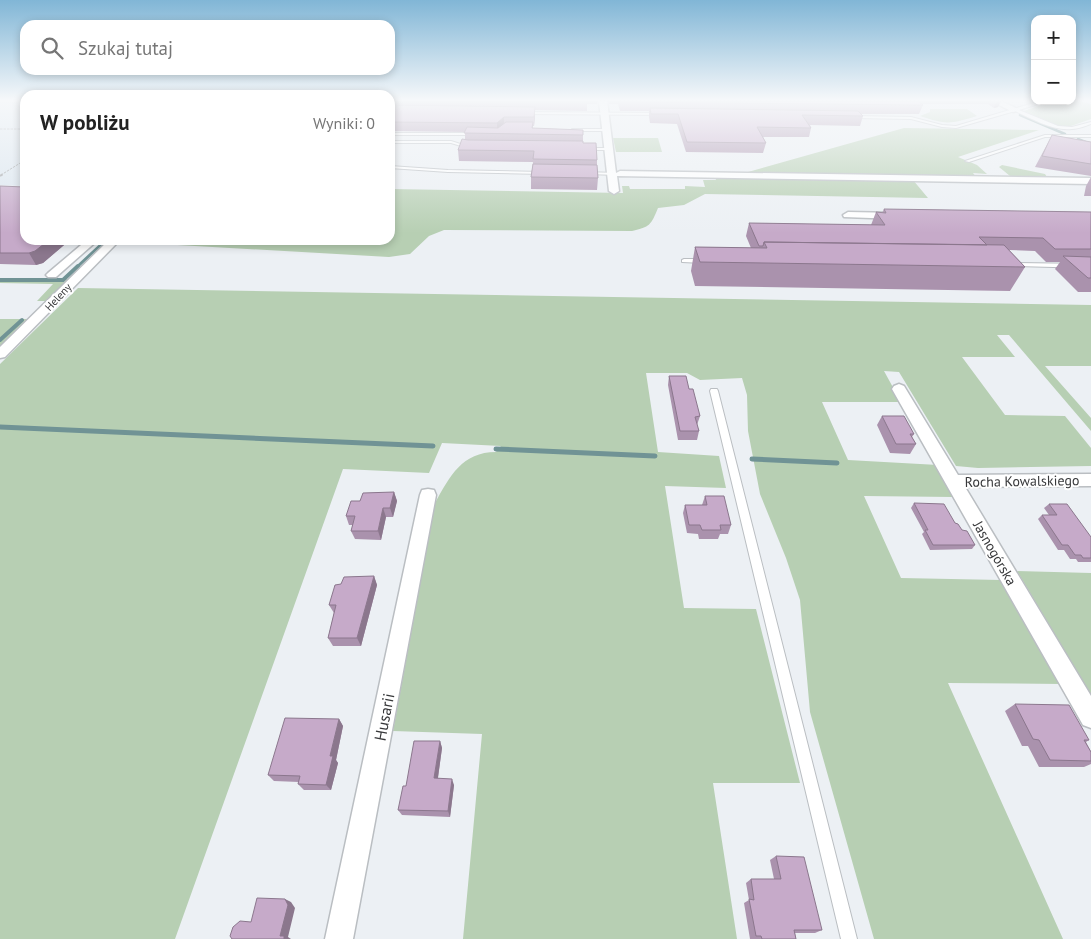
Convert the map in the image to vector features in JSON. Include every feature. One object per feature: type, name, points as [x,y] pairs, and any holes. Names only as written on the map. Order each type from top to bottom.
[{"type":"street","points":[[609,145],[616,174],[614,191]]},
{"type":"street","points":[[616,174],[1091,181]]},
{"type":"street","points":[[848,215],[906,216]]},
{"type":"street","points":[[52,275],[87,245]]},
{"type":"street","name":"Heleny","points":[[0,354],[110,245]]},
{"type":"street","name":"Jasnogórska","points":[[899,389],[1091,717]]},
{"type":"street","name":"Rocha Kowalskiego","points":[[953,481],[1091,480]]},
{"type":"street","name":"Husarii","points":[[339,939],[428,494]]},
{"type":"lane","points":[[459,145],[478,148]]},
{"type":"lane","points":[[967,161],[1017,145]]},
{"type":"lane","points":[[582,149],[609,149]]},
{"type":"lane","points":[[395,167],[448,171],[548,173]]},
{"type":"lane","points":[[576,173],[616,174]]},
{"type":"lane","points":[[684,260],[714,261]]},
{"type":"lane","points":[[1002,265],[1091,266]]},
{"type":"lane","points":[[714,391],[849,939]]},
{"type":"path","points":[[0,176],[20,163]]},
{"type":"shaded area","points":[[0,145],[20,145],[20,186],[0,185]]},
{"type":"green space","points":[[614,145],[660,145],[662,152],[616,152]]},
{"type":"green space","points":[[844,145],[995,145],[958,157],[977,165],[987,174],[973,173],[976,177],[748,172]]},
{"type":"green space","points":[[1002,165],[1045,174],[1047,177],[1010,176],[999,167]]},
{"type":"green space","points":[[715,177],[913,180],[928,198],[705,194],[684,205],[658,208],[649,224],[632,231],[444,230],[429,236],[410,254],[389,257],[178,245],[395,245],[395,189],[623,193],[622,186],[629,186],[630,189],[685,189],[685,186],[705,187],[703,180],[716,180]]},
{"type":"green space","points":[[0,278],[69,279],[46,301],[37,301],[53,284],[0,283]]},
{"type":"green space","points":[[78,288],[1091,305],[1091,366],[1045,366],[1091,418],[1091,431],[1009,335],[997,335],[1015,357],[962,357],[1005,415],[1065,416],[1091,448],[1091,466],[978,468],[956,466],[899,372],[884,371],[901,402],[822,402],[848,460],[938,465],[953,497],[864,496],[901,578],[1001,580],[1062,684],[948,683],[1063,939],[874,939],[810,712],[800,600],[786,558],[760,494],[748,431],[747,395],[742,378],[700,380],[687,373],[646,373],[658,452],[719,456],[726,488],[665,486],[684,608],[756,609],[800,783],[713,783],[737,939],[463,939],[482,734],[393,731],[435,503],[458,467],[474,456],[496,452],[501,446],[442,443],[429,473],[343,469],[175,939],[0,939],[0,364]]},
{"type":"green space","points":[[0,319],[32,319],[0,349]]},
{"type":"green space","points":[[1017,571],[1091,573],[1091,695]]},
{"type":"building","points":[[460,145],[596,145],[597,160],[533,159],[534,151],[458,150]]},
{"type":"building","points":[[1047,145],[1091,145],[1091,164],[1042,156]]},
{"type":"building","points":[[533,164],[597,165],[598,178],[531,177]]},
{"type":"building","points":[[0,186],[20,187],[20,245],[43,245],[29,253],[0,253]]},
{"type":"building","points":[[884,209],[1091,212],[1091,249],[1055,249],[1043,238],[979,237],[987,245],[764,242],[763,246],[759,246],[749,223],[885,225],[876,212],[886,213]]},
{"type":"building","points":[[764,242],[1004,245],[1025,267],[700,262],[695,247],[767,248]]},
{"type":"building","points":[[1063,256],[1091,257],[1091,278],[1088,278]]},
{"type":"building","points":[[669,376],[686,376],[689,389],[693,389],[700,416],[695,417],[699,431],[680,431]]},
{"type":"building","points":[[882,416],[904,416],[914,434],[910,434],[916,444],[896,444]]},
{"type":"building","points":[[394,492],[390,508],[383,508],[378,531],[351,531],[355,516],[346,516],[351,501],[360,501],[363,493]]},
{"type":"building","points":[[705,496],[724,496],[731,525],[720,525],[721,530],[702,530],[700,525],[689,525],[685,505],[707,505]]},
{"type":"building","points":[[914,503],[944,504],[955,523],[962,530],[967,531],[975,545],[933,545],[925,530],[928,530]]},
{"type":"building","points":[[1049,504],[1067,504],[1091,537],[1091,558],[1075,555],[1068,545],[1062,545],[1042,515],[1057,515]]},
{"type":"building","points":[[374,576],[357,638],[328,638],[336,605],[329,605],[335,585],[341,584],[344,577]]},
{"type":"building","points":[[1015,704],[1069,705],[1089,740],[1084,740],[1091,752],[1091,761],[1050,760],[1039,740],[1033,739]]},
{"type":"building","points":[[285,718],[339,719],[330,756],[333,756],[326,785],[298,784],[300,776],[268,775]]},
{"type":"building","points":[[414,741],[440,741],[434,778],[452,779],[448,811],[398,810],[403,786],[406,786]]},
{"type":"building","points":[[776,856],[804,857],[822,930],[794,930],[796,939],[762,939],[761,936],[756,936],[749,899],[754,900],[751,879],[781,879]]},
{"type":"building","points":[[257,898],[285,899],[288,905],[280,936],[284,936],[284,939],[232,939],[230,936],[233,927],[240,921],[251,922]]},
{"type":"waterway","points":[[77,267],[101,245]]},
{"type":"waterway","points":[[0,280],[63,280],[78,266]]},
{"type":"waterway","points":[[0,340],[22,320]]},
{"type":"waterway","points":[[0,427],[433,446]]},
{"type":"waterway","points":[[496,449],[655,456]]},
{"type":"waterway","points":[[752,459],[837,463]]}]
